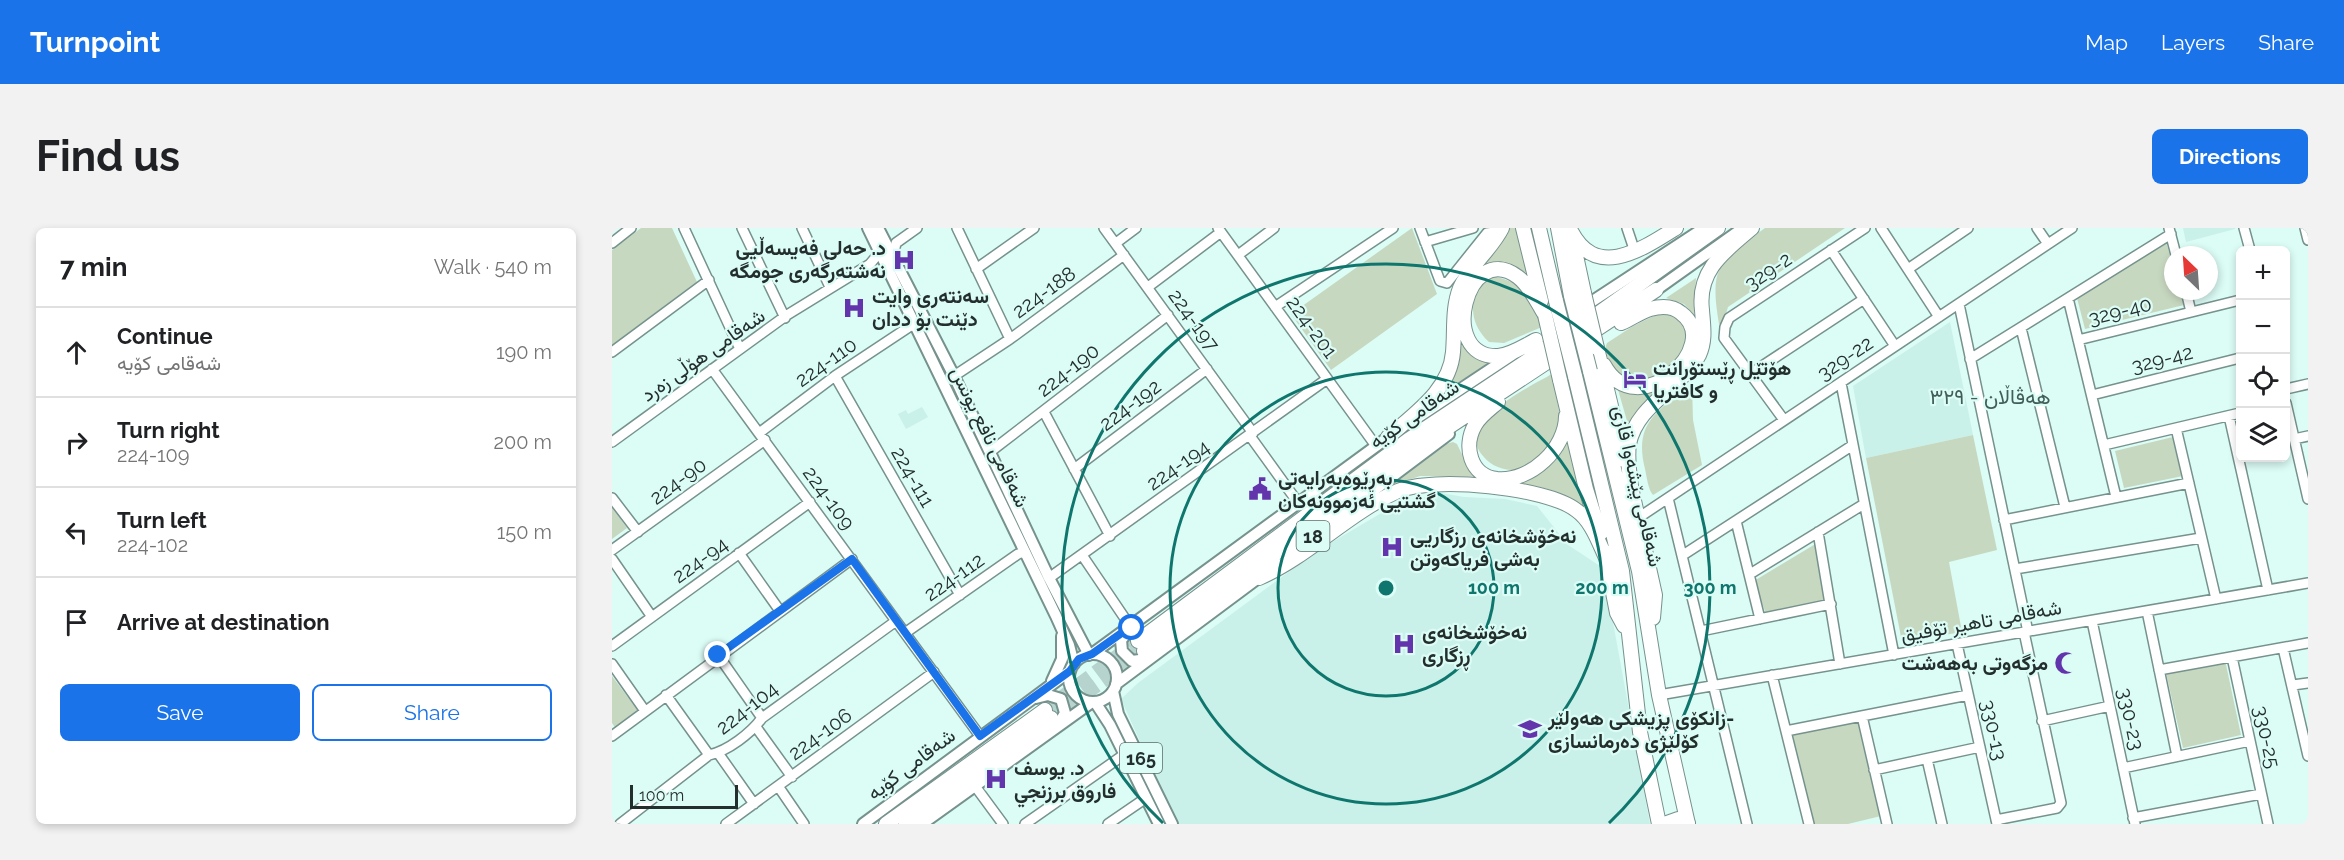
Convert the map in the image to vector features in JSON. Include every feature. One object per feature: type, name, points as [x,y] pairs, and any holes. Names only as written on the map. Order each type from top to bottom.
[{"type":"highway","points":[[1523,228],[1586,489],[1608,560],[1617,613],[1629,632]]},
{"type":"highway","name":"شەقامی پێشەوا قازی","points":[[1539,228],[1622,571],[1640,732],[1659,824]]},
{"type":"highway","points":[[1566,228],[1578,245],[1592,254],[1613,257],[1635,252],[1676,228]]},
{"type":"highway","name":"شەقامی پێشەوا قازی","points":[[1566,228],[1590,371],[1651,632],[1659,695],[1688,824]]},
{"type":"highway","name":"شەقامی کۆیە","points":[[1145,650],[1408,440],[1718,228]]},
{"type":"highway","points":[[1630,486],[1628,450],[1635,428],[1650,406],[1684,376],[1701,351],[1704,335],[1701,298],[1706,275],[1719,256],[1752,228]]},
{"type":"highway","points":[[1388,437],[1426,404],[1446,378],[1452,360],[1454,312],[1459,291],[1474,266],[1502,230]]},
{"type":"highway","points":[[1538,353],[1492,356],[1480,352],[1472,345],[1465,330],[1464,312],[1468,294],[1482,275],[1492,271],[1503,271],[1521,280],[1545,315]]},
{"type":"highway","name":"شەقامی کۆیە","points":[[1145,650],[1420,446],[1529,374],[1538,353],[1599,330],[1656,290]]},
{"type":"highway","points":[[1578,295],[1597,348],[1655,596],[1651,632]]},
{"type":"highway","points":[[1597,348],[1613,378],[1636,388],[1652,384],[1674,371],[1688,355],[1694,340],[1693,329],[1685,316],[1665,307],[1651,309],[1622,323],[1599,330]]},
{"type":"highway","points":[[1529,374],[1480,418],[1474,427],[1468,453],[1481,473],[1498,479],[1512,477],[1531,469],[1549,456],[1563,433],[1565,402]]},
{"type":"highway","points":[[1258,578],[1292,561],[1388,496],[1412,486],[1429,483],[1485,487],[1560,500],[1584,517],[1608,560]]},
{"type":"highway","name":"شەقامی کۆیە","points":[[886,824],[1049,720]]},
{"type":"highway","name":"شەقامی کۆیە","points":[[906,824],[1049,720]]},
{"type":"highway","points":[[1664,824],[1678,819],[1688,824]]},
{"type":"main road","name":"شەقامی نافع یونس","points":[[868,228],[880,252],[890,262],[954,376],[1049,578],[1081,642],[1091,655]]},
{"type":"main road","name":"شەقامی نافع یونس","points":[[878,228],[916,326],[1069,645],[1072,668]]},
{"type":"main road","points":[[1538,353],[1704,228]]},
{"type":"main road","name":"شەقامی کۆیە","points":[[1656,290],[1743,228]]},
{"type":"main road","name":"شەقامی کۆیە","points":[[863,824],[1133,622],[1299,504],[1388,437],[1538,353]]},
{"type":"main road","name":"شەقامی کۆیە","points":[[922,824],[975,786],[1049,720],[1105,699],[1131,672],[1145,650],[1258,578],[1509,386]]},
{"type":"main road","points":[[1047,688],[1059,669],[1063,653],[1056,616]]},
{"type":"main road","points":[[1133,622],[1123,637],[1122,651],[1135,661],[1145,650]]},
{"type":"main road","points":[[1081,642],[1099,642],[1133,622]]},
{"type":"main road","points":[[1091,655],[1110,662],[1116,672],[1115,688]]},
{"type":"main road","points":[[1072,668],[1070,685],[1074,693],[1093,702]]},
{"type":"main road","points":[[1131,672],[1122,686],[1120,696],[1134,743]]},
{"type":"main road","name":"165","points":[[1115,688],[1118,714],[1172,824]]},
{"type":"main road","points":[[1025,703],[1044,695],[1061,699],[1065,713],[1049,720]]},
{"type":"main road","name":"165","points":[[1093,702],[1125,754],[1159,824]]},
{"type":"main road","points":[[1049,720],[1085,712],[1098,716],[1115,736]]},
{"type":"street","points":[[612,243],[631,228]]},
{"type":"street","points":[[684,228],[740,349]]},
{"type":"street","points":[[741,228],[785,318]]},
{"type":"street","points":[[802,228],[830,287]]},
{"type":"street","points":[[884,240],[889,244],[896,243],[918,228]]},
{"type":"street","points":[[957,228],[1010,339]]},
{"type":"street","points":[[976,269],[1034,228]]},
{"type":"street","name":"224-197","points":[[1104,228],[1207,369],[1299,504]]},
{"type":"street","points":[[1116,243],[1136,228]]},
{"type":"street","points":[[1238,255],[1274,228]]},
{"type":"street","points":[[1275,306],[1393,228]]},
{"type":"street","points":[[1420,228],[1440,281],[1447,283],[1487,233],[1502,230]]},
{"type":"street","points":[[1425,242],[1473,228]]},
{"type":"street","points":[[1628,228],[1635,252]]},
{"type":"street","name":"329-2","points":[[1750,374],[1724,338],[1729,318],[1865,228]]},
{"type":"street","points":[[1881,228],[1939,317]]},
{"type":"street","points":[[1948,228],[1954,238]]},
{"type":"street","points":[[1908,269],[1968,228]]},
{"type":"street","points":[[2037,228],[2048,244]]},
{"type":"street","name":"329-22","points":[[1638,518],[2072,228]]},
{"type":"street","points":[[2244,228],[2249,246]]},
{"type":"street","points":[[2305,228],[2308,240]]},
{"type":"street","points":[[1148,287],[1220,230]]},
{"type":"street","name":"224-201","points":[[1220,230],[1376,446]]},
{"type":"street","points":[[1970,359],[2170,231],[2174,246]]},
{"type":"street","points":[[890,262],[896,243]]},
{"type":"street","points":[[1832,250],[1895,346]]},
{"type":"street","name":"شەقامی هۆڵی زەرد","points":[[612,442],[740,349],[830,287],[874,261],[880,252]]},
{"type":"street","name":"224-188","points":[[954,376],[1010,339],[1124,255]]},
{"type":"street","name":"شەقامی هۆڵی زەرد","points":[[785,318],[866,272],[890,262]]},
{"type":"street","points":[[612,352],[709,280]]},
{"type":"street","points":[[2068,298],[2116,497]]},
{"type":"street","points":[[1784,420],[1750,374],[1864,299]]},
{"type":"street","points":[[2188,300],[2191,312]]},
{"type":"street","name":"329-40","points":[[2078,340],[2236,301]]},
{"type":"street","points":[[1959,304],[2014,569],[2042,721],[2061,803],[2057,808],[1996,822]]},
{"type":"street","name":"224-190","points":[[990,452],[1168,315]]},
{"type":"street","name":"224-110","points":[[762,436],[835,376],[909,327],[916,326]]},
{"type":"street","points":[[2021,328],[2065,507]]},
{"type":"street","name":"329-42","points":[[2092,395],[2236,359]]},
{"type":"street","name":"224-109","points":[[712,369],[980,736]]},
{"type":"street","name":"224-192","points":[[1074,469],[1207,369]]},
{"type":"street","name":"224-111","points":[[835,376],[960,595]]},
{"type":"street","name":"224-194","points":[[1049,578],[1252,435],[1327,379]]},
{"type":"street","points":[[1841,382],[1893,655]]},
{"type":"street","points":[[2290,388],[2308,384]]},
{"type":"street","points":[[2287,408],[2308,495]]},
{"type":"street","points":[[1044,412],[1110,536]]},
{"type":"street","points":[[2104,445],[2236,414]]},
{"type":"street","points":[[2229,416],[2268,590]]},
{"type":"street","points":[[2176,428],[2216,599]]},
{"type":"street","name":"224-90","points":[[612,550],[762,436]]},
{"type":"street","points":[[2294,439],[2308,436]]},
{"type":"street","points":[[1683,555],[1853,445]]},
{"type":"street","points":[[2004,520],[2189,483]]},
{"type":"street","points":[[612,498],[638,532]]},
{"type":"street","points":[[1668,498],[1747,824]]},
{"type":"street","name":"224-94","points":[[612,646],[810,502]]},
{"type":"street","points":[[1750,574],[1864,504]]},
{"type":"street","points":[[1736,521],[1760,619]]},
{"type":"street","points":[[1818,532],[1840,664]]},
{"type":"street","points":[[2014,569],[2202,537]]},
{"type":"street","name":"224-112","points":[[905,633],[1025,552]]},
{"type":"street","points":[[739,553],[780,611]]},
{"type":"street","points":[[1082,555],[1133,622]]},
{"type":"street","points":[[612,559],[652,617]]},
{"type":"street","points":[[612,736],[718,655],[852,559]]},
{"type":"street","name":"شەقامی تاهیر تۆفیق","points":[[1659,695],[2308,583]]},
{"type":"street","points":[[1701,631],[1831,604]]},
{"type":"street","points":[[2147,611],[2177,756]]},
{"type":"street","name":"224-104","points":[[620,824],[714,754],[756,727],[762,718],[896,621]]},
{"type":"street","name":"330-23","points":[[2092,621],[2134,821]]},
{"type":"street","points":[[2159,670],[2308,643]]},
{"type":"street","name":"330-13","points":[[1957,644],[1996,822]]},
{"type":"street","points":[[2283,648],[2308,756]]},
{"type":"street","points":[[718,655],[762,718]]},
{"type":"street","name":"330-25","points":[[2232,657],[2268,824]]},
{"type":"street","points":[[612,664],[645,711]]},
{"type":"street","name":"224-106","points":[[726,824],[934,672]]},
{"type":"street","points":[[1772,675],[1809,824]]},
{"type":"street","points":[[2293,685],[2308,683]]},
{"type":"street","points":[[666,695],[754,804]]},
{"type":"street","points":[[1786,731],[1968,696]]},
{"type":"street","points":[[2042,721],[2110,706]]},
{"type":"street","points":[[1862,716],[1887,824]]},
{"type":"street","points":[[756,727],[792,777]]},
{"type":"street","points":[[2123,768],[2250,741]]},
{"type":"street","points":[[1875,770],[1980,747]]},
{"type":"street","points":[[1025,824],[1125,754]]},
{"type":"street","points":[[1927,759],[1942,824]]},
{"type":"street","points":[[778,786],[804,824]]},
{"type":"street","points":[[975,786],[1003,824]]},
{"type":"street","points":[[2134,821],[2261,794]]},
{"type":"street","points":[[1108,824],[1146,798]]},
{"type":"shaded area","points":[[641,228],[672,228],[697,282],[612,345],[612,250]]},
{"type":"shaded area","points":[[1412,228],[1437,294],[1331,370],[1291,314]]},
{"type":"shaded area","points":[[1510,228],[1518,228],[1528,274],[1504,263],[1493,264],[1480,270],[1477,268]]},
{"type":"shaded area","points":[[1765,228],[1845,228],[1728,307],[1723,324],[1719,324],[1716,289],[1717,276],[1721,267],[1737,249]]},
{"type":"shaded area","points":[[2183,228],[2235,228],[2235,229],[2186,242]]},
{"type":"shaded area","points":[[2165,238],[2167,246],[2164,246],[2164,300],[2183,300],[2184,305],[2085,329],[2077,298]]},
{"type":"shaded area","points":[[1493,276],[1520,287],[1526,293],[1535,307],[1542,327],[1504,343],[1489,342],[1477,326],[1473,308],[1478,291]]},
{"type":"shaded area","points":[[1696,278],[1694,315],[1684,304],[1666,298]]},
{"type":"shaded area","points":[[1656,315],[1668,315],[1680,319],[1687,336],[1684,349],[1677,361],[1667,370],[1642,379],[1629,378],[1618,372],[1609,361],[1607,343],[1633,326]]},
{"type":"shaded area","points":[[1950,322],[1973,435],[1866,458],[1853,386]]},
{"type":"shaded area","points":[[1461,336],[1495,362],[1446,389]]},
{"type":"shaded area","points":[[1552,374],[1561,421],[1551,448],[1521,470],[1495,466],[1483,456],[1476,443],[1478,431],[1498,407]]},
{"type":"shaded area","points":[[1692,384],[1693,420],[1702,465],[1653,495],[1642,453],[1646,428],[1659,410]]},
{"type":"shaded area","points":[[1664,385],[1629,428],[1617,386]]},
{"type":"shaded area","points":[[922,407],[928,417],[906,429],[898,414],[906,410],[908,414]]},
{"type":"shaded area","points":[[1973,435],[1997,550],[1949,562],[1962,632],[1902,642],[1866,458]]},
{"type":"shaded area","points":[[2173,437],[2183,476],[2124,488],[2115,451]]},
{"type":"shaded area","points":[[1569,441],[1586,508],[1550,490],[1510,483],[1542,467]]},
{"type":"shaded area","points":[[1453,442],[1457,444],[1466,463],[1484,477],[1420,476],[1388,487],[1446,444]]},
{"type":"shaded area","name":"نەخۆشخانەی ڕزگاری","points":[[1441,493],[1464,497],[1505,499],[1537,506],[1568,545],[1603,568],[1650,824],[1177,824],[1121,699],[1138,683],[1317,551],[1395,505]]},
{"type":"shaded area","points":[[612,507],[627,528],[612,539]]},
{"type":"shaded area","points":[[1817,543],[1827,603],[1766,614],[1754,581]]},
{"type":"shaded area","points":[[2225,660],[2241,735],[2183,748],[2166,673]]},
{"type":"shaded area","points":[[612,676],[639,712],[616,729],[612,723]]},
{"type":"shaded area","points":[[1858,719],[1881,816],[1848,824],[1810,824],[1789,732]]},
{"type":"tunnel","points":[[1045,710],[1138,641]]},
{"type":"tunnel","points":[[1051,718],[1142,653]]},
{"type":"place","name":"د. حەلی فەیسەڵیی نەشتەرگەری جومگە","points":[[904,260]]},
{"type":"place","name":"سەنتەری وایت دێنت بۆ ددان","points":[[854,308]]},
{"type":"place","name":"هۆتێل ڕێستۆرانت و کافتریا","points":[[1635,379]]},
{"type":"place","name":"بەڕێوەبەرایەتی گشتیی ئەزموونەکان","points":[[1260,489]]},
{"type":"place","name":"نەخۆشخانەی رزگاریی بەشی فریاکەوتن","points":[[1392,547]]},
{"type":"place","name":"نەخۆشخانەی ڕزگاری","points":[[1404,644]]},
{"type":"place","name":"مزگەوتی بەهەشت","points":[[2066,663]]},
{"type":"place","name":"زانکۆی پزیشکی هەولێر- کۆلێژی دەرمانسازی","points":[[1530,729]]},
{"type":"place","name":"د. يوسف فاروق برزنجي","points":[[996,779]]},
{"type":"district","name":"هەڤاڵان - ٣٢٩","points":[[1990,396]]},
{"type":"route","points":[[718,655],[852,559],[980,736],[1070,671],[1079,659],[1092,654],[1137,622],[1132,628]]}]
